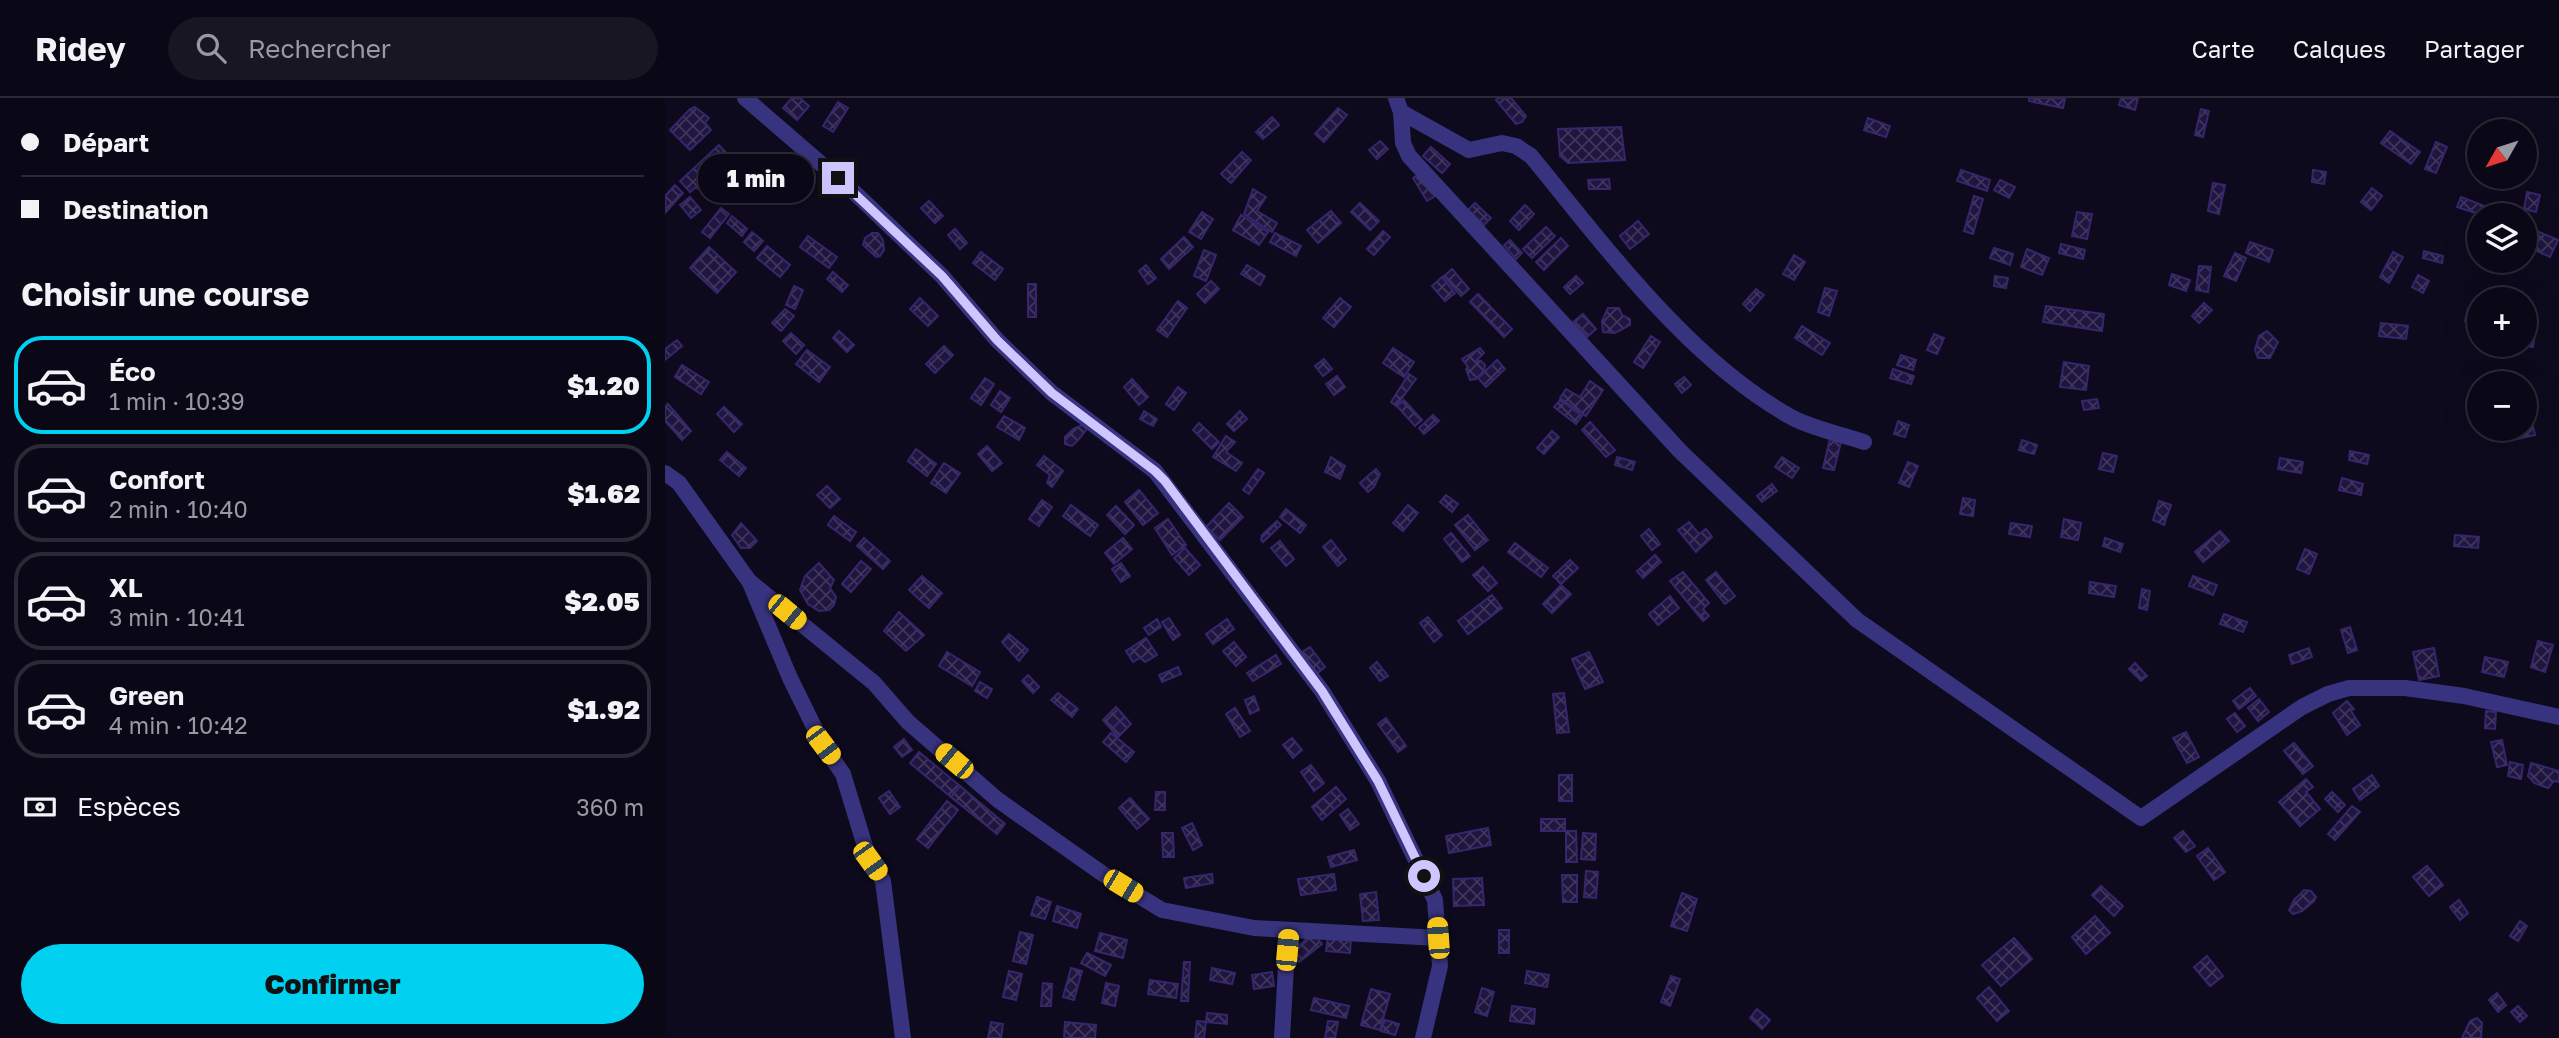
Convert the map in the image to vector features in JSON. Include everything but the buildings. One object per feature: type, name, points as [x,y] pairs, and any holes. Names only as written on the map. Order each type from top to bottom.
[{"type":"street","points":[[745,98],[856,194],[942,276],[997,340],[1052,393],[1165,481],[1322,691],[1378,781],[1435,900],[1440,966],[1423,1038]]},
{"type":"street","points":[[1398,105],[1469,150],[1501,143],[1516,146],[1531,156],[1613,257],[1684,333],[1736,380],[1795,419],[1864,442]]},
{"type":"street","points":[[1398,105],[1403,143],[1409,156],[1680,450],[1757,526],[1857,620],[2141,818],[2302,707],[2328,694],[2349,688],[2405,688],[2464,696],[2559,717]]},
{"type":"street","points":[[665,473],[679,483],[749,581],[790,678],[823,745],[843,774],[867,853],[883,881],[903,1038]]},
{"type":"street","points":[[749,581],[874,682],[908,722],[998,800],[1103,874],[1163,910],[1254,928],[1438,938]]},
{"type":"street","points":[[1282,1038],[1289,930]]},
{"type":"route","points":[[838,178],[942,276],[997,340],[1052,393],[1165,481],[1322,691],[1378,781],[1424,876]]}]
